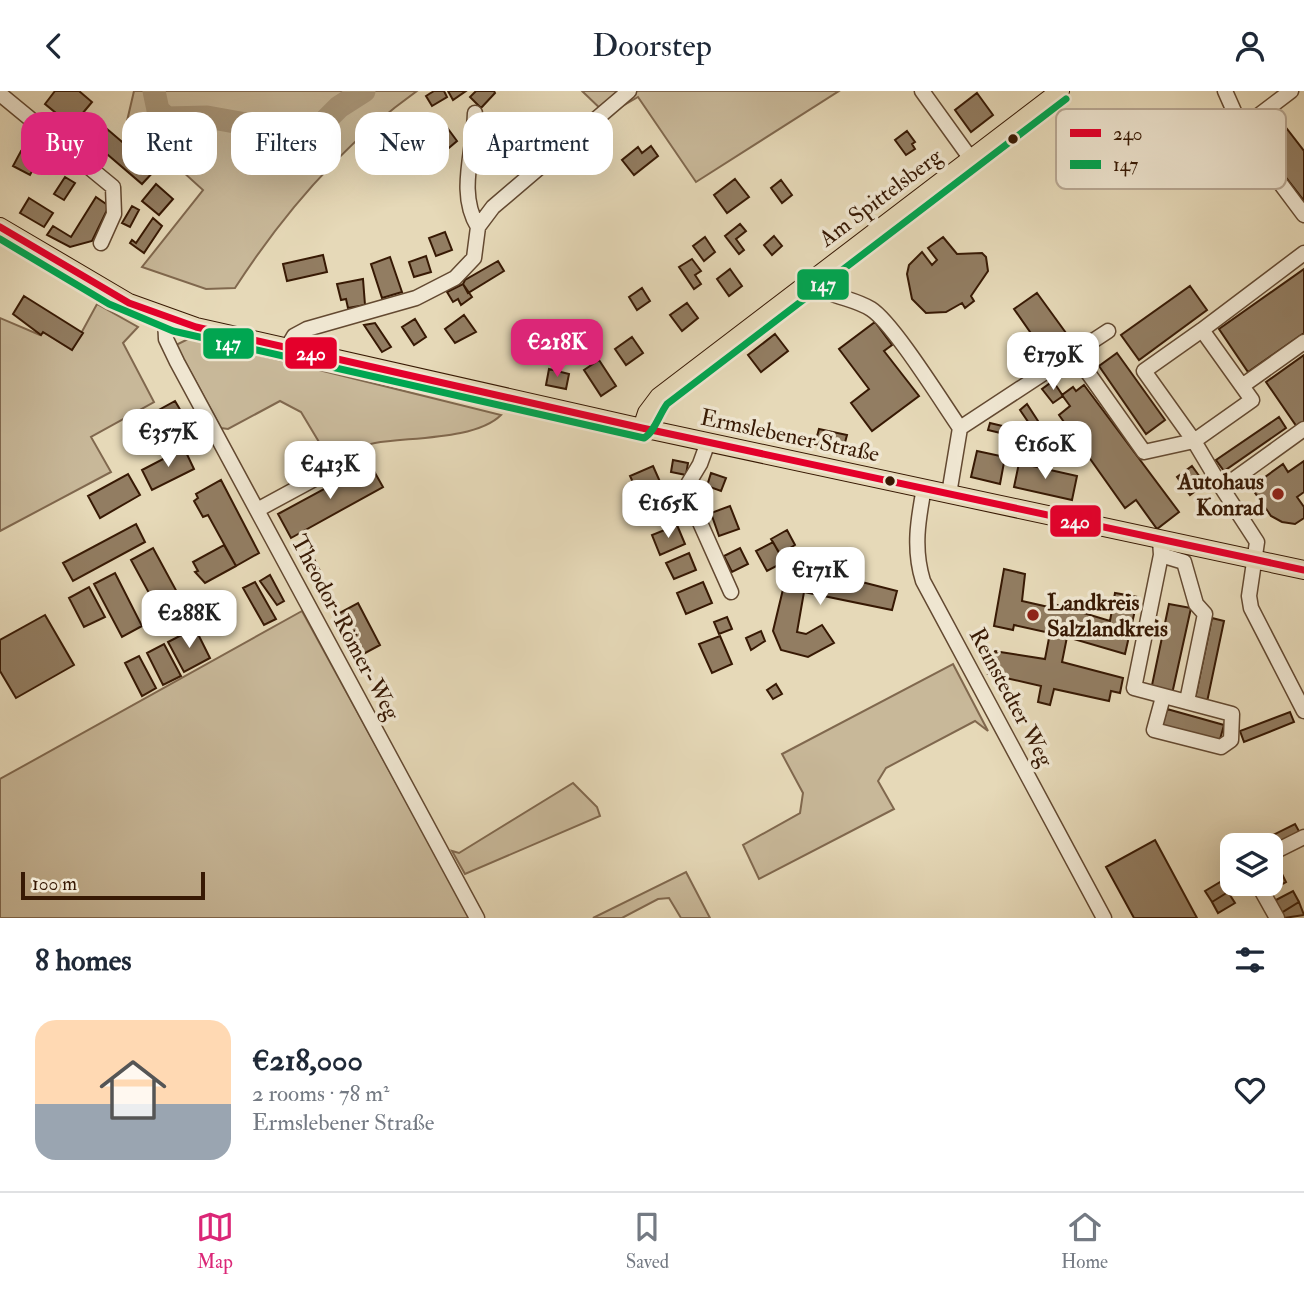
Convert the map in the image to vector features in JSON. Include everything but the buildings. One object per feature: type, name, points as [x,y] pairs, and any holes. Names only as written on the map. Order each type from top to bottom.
[{"type":"main road","name":"Am Spittelsberg","points":[[642,428],[647,413],[659,397],[1060,91]]},
{"type":"main road","name":"Ermslebener Straße","points":[[0,227],[114,295],[165,318],[642,428],[924,488],[1160,547],[1254,559],[1304,570]]},
{"type":"street","points":[[287,348],[294,336],[307,329],[416,298],[455,278],[474,258],[478,227],[493,207],[629,91]]},
{"type":"street","points":[[922,91],[971,159]]},
{"type":"street","points":[[1225,91],[1233,109]]},
{"type":"street","points":[[1267,109],[1291,91]]},
{"type":"street","points":[[0,94],[113,187],[114,214],[101,243]]},
{"type":"street","points":[[467,175],[468,211],[478,227]]},
{"type":"street","points":[[1285,189],[1304,215]]},
{"type":"street","points":[[1304,253],[1144,371],[1194,442],[1257,542],[1251,608],[1304,711]]},
{"type":"street","points":[[812,281],[833,295],[871,309],[890,329],[960,428],[949,494]]},
{"type":"street","name":"Theodor-Römer-Weg","points":[[165,318],[166,339],[477,918]]},
{"type":"street","points":[[1074,353],[1144,452],[1194,442],[1252,400],[1202,330]]},
{"type":"street","points":[[960,428],[1108,331]]},
{"type":"street","points":[[1242,386],[1304,342]]},
{"type":"street","points":[[1222,488],[1304,429]]},
{"type":"street","points":[[708,442],[700,464],[685,489],[731,592]]},
{"type":"street","points":[[257,510],[342,464]]},
{"type":"street","name":"Reinstedter Weg","points":[[924,488],[917,526],[916,561],[922,581],[1104,918]]},
{"type":"street","points":[[1163,697],[1154,730],[1221,747],[1231,740],[1232,714],[1134,688],[1160,547],[1184,562],[1196,604],[1205,614],[1187,701]]},
{"type":"street","points":[[1283,848],[1304,837]]},
{"type":"street","points":[[1265,896],[1277,918]]},
{"type":"shaded area","points":[[134,91],[417,91],[389,112],[355,112],[355,143],[341,156],[341,112],[231,112],[231,175],[323,175],[273,233],[235,288],[206,289],[142,267],[203,190],[186,175],[217,175],[217,112],[129,112]]},
{"type":"shaded area","points":[[582,91],[839,91],[696,182],[638,97],[612,112],[604,112]]},
{"type":"shaded area","points":[[97,304],[138,327],[123,343],[154,402],[91,437],[111,472],[0,531],[0,318],[40,335],[43,332],[72,350]]},
{"type":"shaded area","points":[[190,338],[501,415],[476,429],[441,436],[375,443],[328,457],[301,412],[280,401],[228,429],[221,428],[176,345]]},
{"type":"shaded area","points":[[302,611],[470,918],[0,918],[0,779]]},
{"type":"shaded area","points":[[953,664],[988,731],[975,721],[886,768],[878,781],[894,809],[759,879],[743,845],[800,813],[803,793],[782,754]]},
{"type":"shaded area","points":[[573,783],[597,807],[600,816],[465,874],[452,851],[459,853]]},
{"type":"shaded area","points":[[686,872],[710,918],[681,918],[669,898],[658,899],[622,918],[593,918]]},
{"type":"waterway","points":[[154,91],[158,110],[167,118],[207,117],[246,124],[275,144],[287,145],[313,133],[339,107],[364,91]]},
{"type":"transit line","name":"147","points":[[0,239],[109,304],[173,331],[644,438],[654,428],[667,404],[1066,99]]},
{"type":"transit line","name":"240","points":[[0,227],[129,303],[196,327],[642,428],[1304,570]]},
{"type":"place","name":"Autohaus Konrad","points":[[1278,494]]},
{"type":"place","name":"Landkreis Salzlandkreis","points":[[1033,615]]}]
